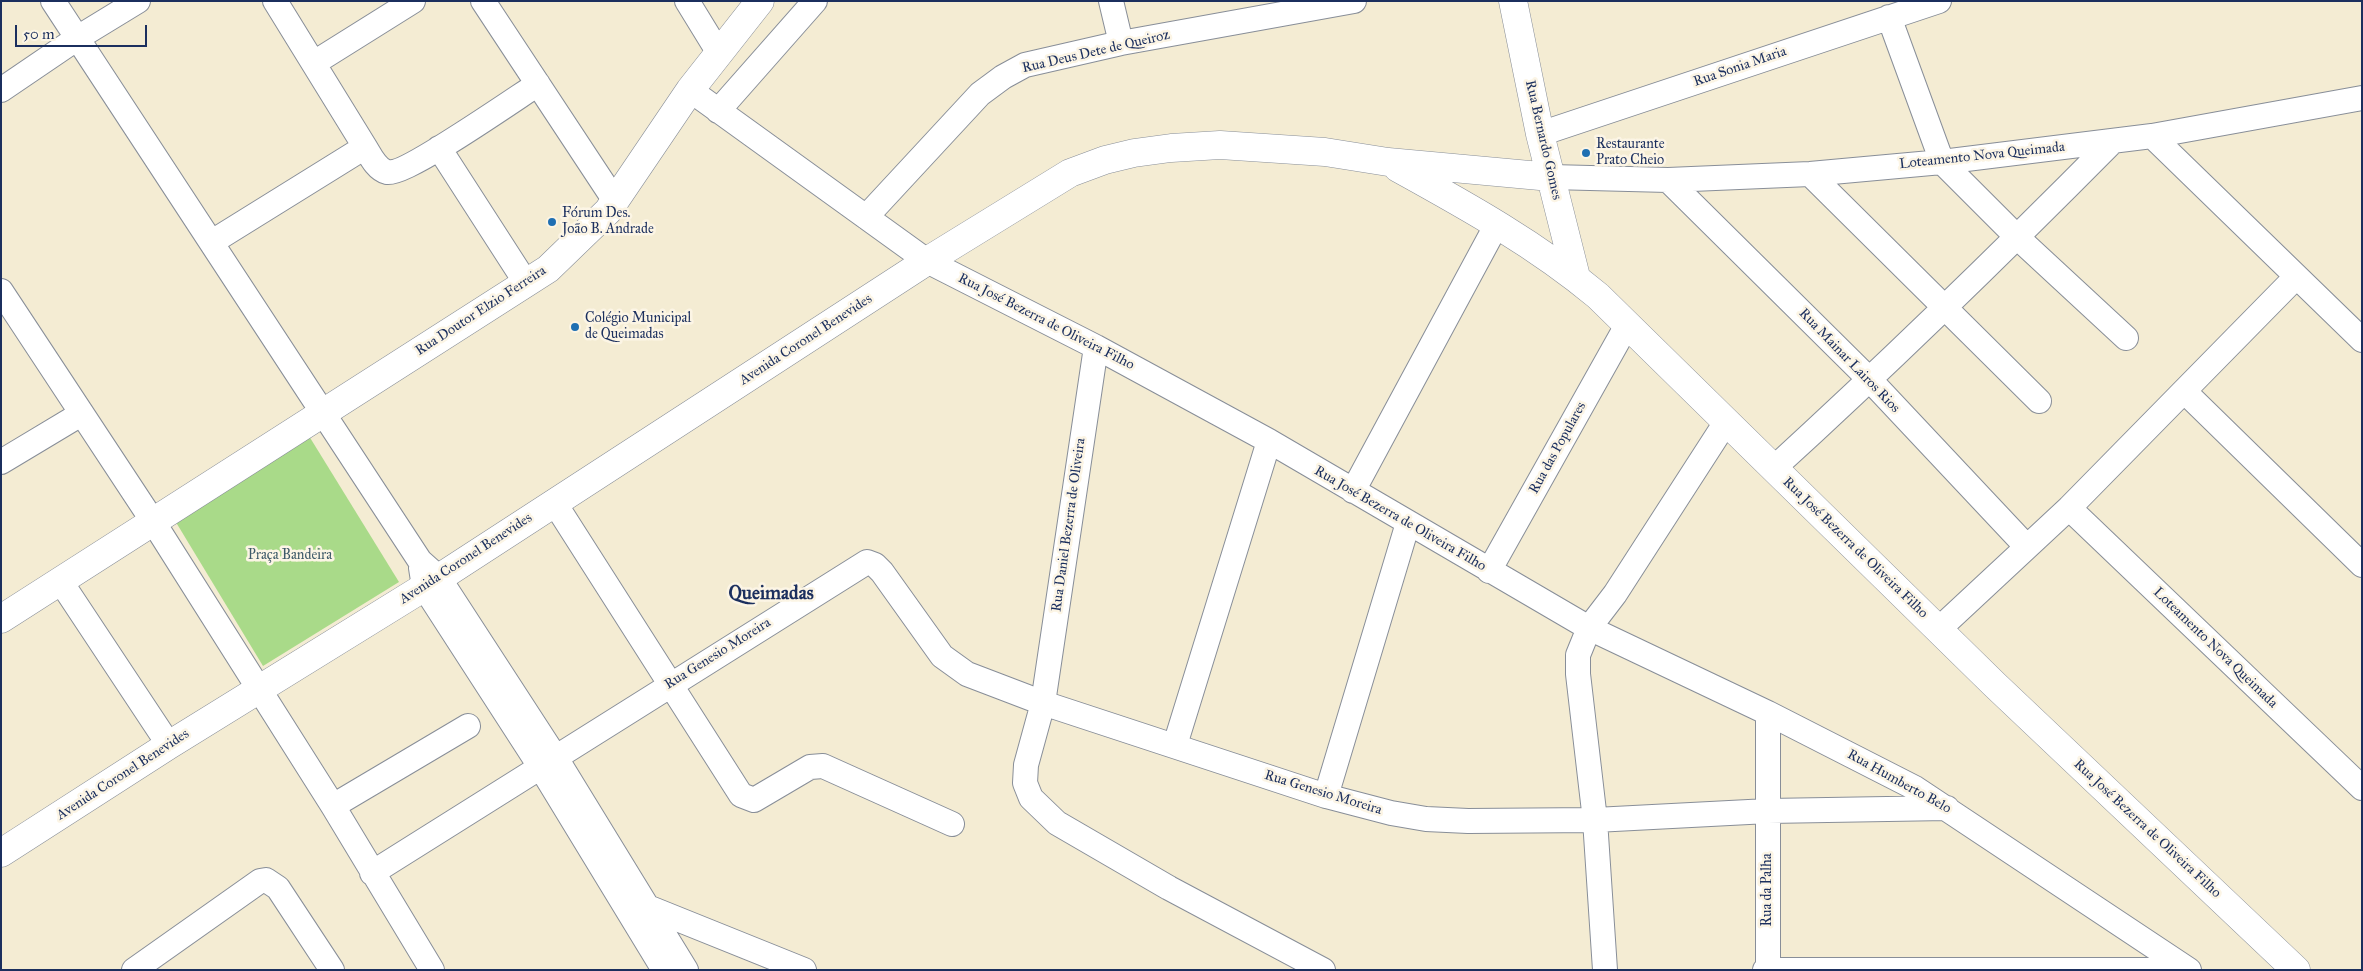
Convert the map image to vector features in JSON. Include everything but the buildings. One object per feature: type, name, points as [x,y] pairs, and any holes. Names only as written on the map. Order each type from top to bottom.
[{"type":"main road","points":[[690,90],[737,1]]},
{"type":"main road","points":[[690,90],[760,1]]},
{"type":"main road","name":"Rua Bernardo Gomes","points":[[1513,1],[1540,134],[1576,278]]},
{"type":"main road","name":"Rua Doutor Elzio Ferreira","points":[[322,412],[548,269],[608,211],[690,90]]},
{"type":"main road","name":"Rua José Bezerra de Oliveira Filho","points":[[927,261],[1070,173],[1105,160],[1134,153],[1170,148],[1220,145],[1325,152],[1388,162],[1551,177]]},
{"type":"main road","name":"Rua José Bezerra de Oliveira Filho","points":[[1388,162],[1497,224],[1576,278],[1627,325],[1939,629],[2296,970]]},
{"type":"main road","name":"Avenida Coronel Benevides","points":[[1,853],[258,690],[428,575],[554,502],[927,261]]},
{"type":"main road","points":[[1,619],[154,523],[322,412]]},
{"type":"street","points":[[53,1],[212,242],[548,763],[650,908],[686,970]]},
{"type":"street","points":[[1,90],[78,37],[138,1]]},
{"type":"street","points":[[275,1],[379,168],[389,172],[398,170],[439,148],[538,84]]},
{"type":"street","points":[[314,63],[413,1]]},
{"type":"street","points":[[483,1],[614,201]]},
{"type":"street","points":[[687,1],[714,45]]},
{"type":"street","points":[[718,111],[815,1]]},
{"type":"street","points":[[1111,1],[1121,43]]},
{"type":"street","name":"Rua Deus Dete de Queiroz","points":[[866,217],[980,94],[1002,77],[1025,66],[1121,43],[1354,1]]},
{"type":"street","name":"Rua Sonia Maria","points":[[1540,134],[1940,1]]},
{"type":"street","points":[[1889,17],[1942,162],[2018,238],[2126,338]]},
{"type":"street","points":[[690,90],[927,261]]},
{"type":"street","name":"Loteamento Nova Queimada","points":[[1551,177],[1668,180],[1810,174],[1942,162],[2113,141],[2357,105]]},
{"type":"street","points":[[2152,136],[2362,340]]},
{"type":"street","points":[[1773,469],[1870,380],[2018,238],[2113,141]]},
{"type":"street","points":[[212,242],[365,146]]},
{"type":"street","points":[[439,148],[526,283]]},
{"type":"street","points":[[1810,174],[2039,402]]},
{"type":"street","name":"Rua Mainar Lairos Rios","points":[[1668,180],[1870,380],[2026,546]]},
{"type":"street","points":[[1354,491],[1497,224]]},
{"type":"street","name":"Rua José Bezerra de Oliveira Filho","points":[[927,261],[1096,347],[1269,441],[1589,628]]},
{"type":"street","points":[[1939,629],[2069,508],[2296,277]]},
{"type":"street","points":[[1,291],[154,523],[332,806],[432,970]]},
{"type":"street","name":"Rua das Populares","points":[[1489,571],[1627,325]]},
{"type":"street","name":"Rua Daniel Bezerra de Oliveira","points":[[1043,703],[1096,347]]},
{"type":"street","points":[[2185,392],[2362,565]]},
{"type":"street","points":[[1,462],[81,414]]},
{"type":"street","points":[[1605,970],[1595,820],[1578,674],[1578,655],[1589,628],[1615,594],[1726,422]]},
{"type":"street","points":[[1175,745],[1269,441]]},
{"type":"street","points":[[554,502],[741,795],[754,800],[810,767],[822,766],[952,824]]},
{"type":"street","name":"Loteamento Nova Queimada","points":[[2069,508],[2362,788]]},
{"type":"street","points":[[1326,796],[1408,523]]},
{"type":"street","name":"Rua Genesio Moreira","points":[[372,873],[670,684],[867,562],[875,565],[882,572],[942,656],[952,665],[967,674],[1043,703],[1326,796],[1391,813],[1426,819],[1595,820]]},
{"type":"street","points":[[61,582],[169,745]]},
{"type":"street","name":"Rua Humberto Belo","points":[[1589,628],[1768,713],[1883,771],[1947,808],[2189,970]]},
{"type":"street","points":[[1043,703],[1026,765],[1025,783],[1031,798],[1057,823],[1169,888],[1323,970]]},
{"type":"street","points":[[1768,713],[1768,811]]},
{"type":"street","points":[[332,806],[468,726]]},
{"type":"street","points":[[548,763],[664,970]]},
{"type":"street","points":[[1595,820],[1768,811],[1947,808]]},
{"type":"street","name":"Rua da Palha","points":[[1768,811],[1767,970],[2185,970]]},
{"type":"street","points":[[134,970],[260,881],[266,880],[278,888],[332,970]]},
{"type":"street","points":[[650,908],[804,970]]},
{"type":"green space","name":"Praça Bandeira","points":[[309,436],[399,582],[263,666],[174,519]]},
{"type":"place","name":"Restaurante Prato Cheio","points":[[1586,153]]},
{"type":"place","name":"Fórum Des. João B. Andrade","points":[[552,222]]},
{"type":"place","name":"Colégio Municipal de Queimadas","points":[[575,327]]},
{"type":"district","name":"Queimadas","points":[[771,594]]}]
